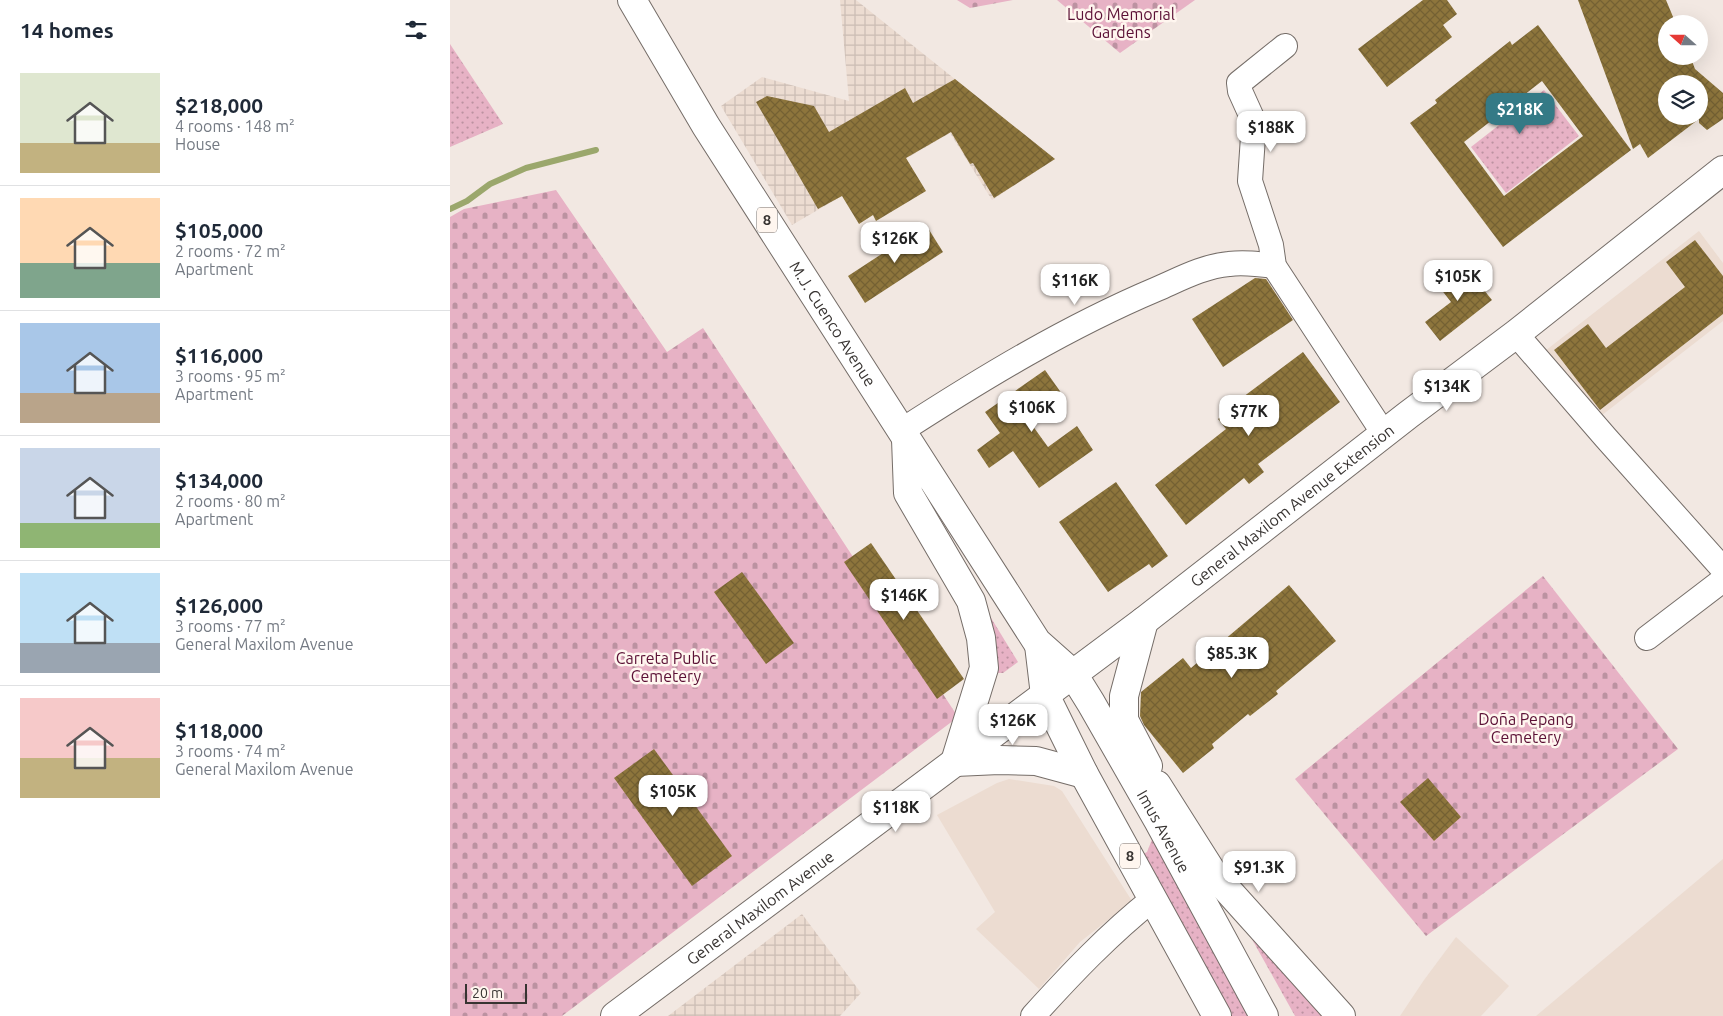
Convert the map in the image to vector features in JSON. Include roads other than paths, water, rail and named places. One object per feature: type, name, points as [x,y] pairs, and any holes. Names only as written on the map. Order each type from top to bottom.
[{"type":"main road","name":"M.J. Cuenco Avenue","points":[[632,0],[706,126],[1040,645],[1073,674]]},
{"type":"main road","name":"General Maxilom Avenue Extension","points":[[1073,674],[1516,334],[1723,170]]},
{"type":"main road","points":[[903,434],[908,493],[971,601],[981,638],[984,668],[955,762],[1036,761],[1084,774]]},
{"type":"main road","points":[[1144,621],[1124,696],[1124,720],[1157,785],[1214,875],[1341,1016]]},
{"type":"main road","name":"M.J. Cuenco Avenue","points":[[1040,645],[1045,695]]},
{"type":"main road","name":"General Maxilom Avenue","points":[[615,1016],[1073,674]]},
{"type":"main road","name":"Imus Avenue","points":[[1073,674],[1159,822],[1264,1016]]},
{"type":"main road","name":"8","points":[[1045,695],[1084,774],[1217,1016]]},
{"type":"main road","points":[[1157,785],[1162,802],[1159,822]]},
{"type":"street","points":[[1284,46],[1238,82],[1254,122],[1250,181],[1271,245],[1274,266],[1384,434]]},
{"type":"street","points":[[903,434],[963,390],[1060,335],[1131,300],[1204,269],[1228,264],[1254,263],[1274,266]]},
{"type":"street","points":[[1516,334],[1723,569]]},
{"type":"street","points":[[1647,638],[1723,580]]},
{"type":"street","points":[[1033,1016],[1088,956],[1121,925],[1153,899]]},
{"type":"waterway","points":[[450,209],[467,201],[490,184],[526,168],[596,150]]},
{"type":"park label","name":"Ludo Memorial Gardens","points":[[1121,23]]},
{"type":"park label","name":"Carreta Public Cemetery","points":[[666,667]]},
{"type":"park label","name":"Doña Pepang Cemetery","points":[[1526,728]]}]
